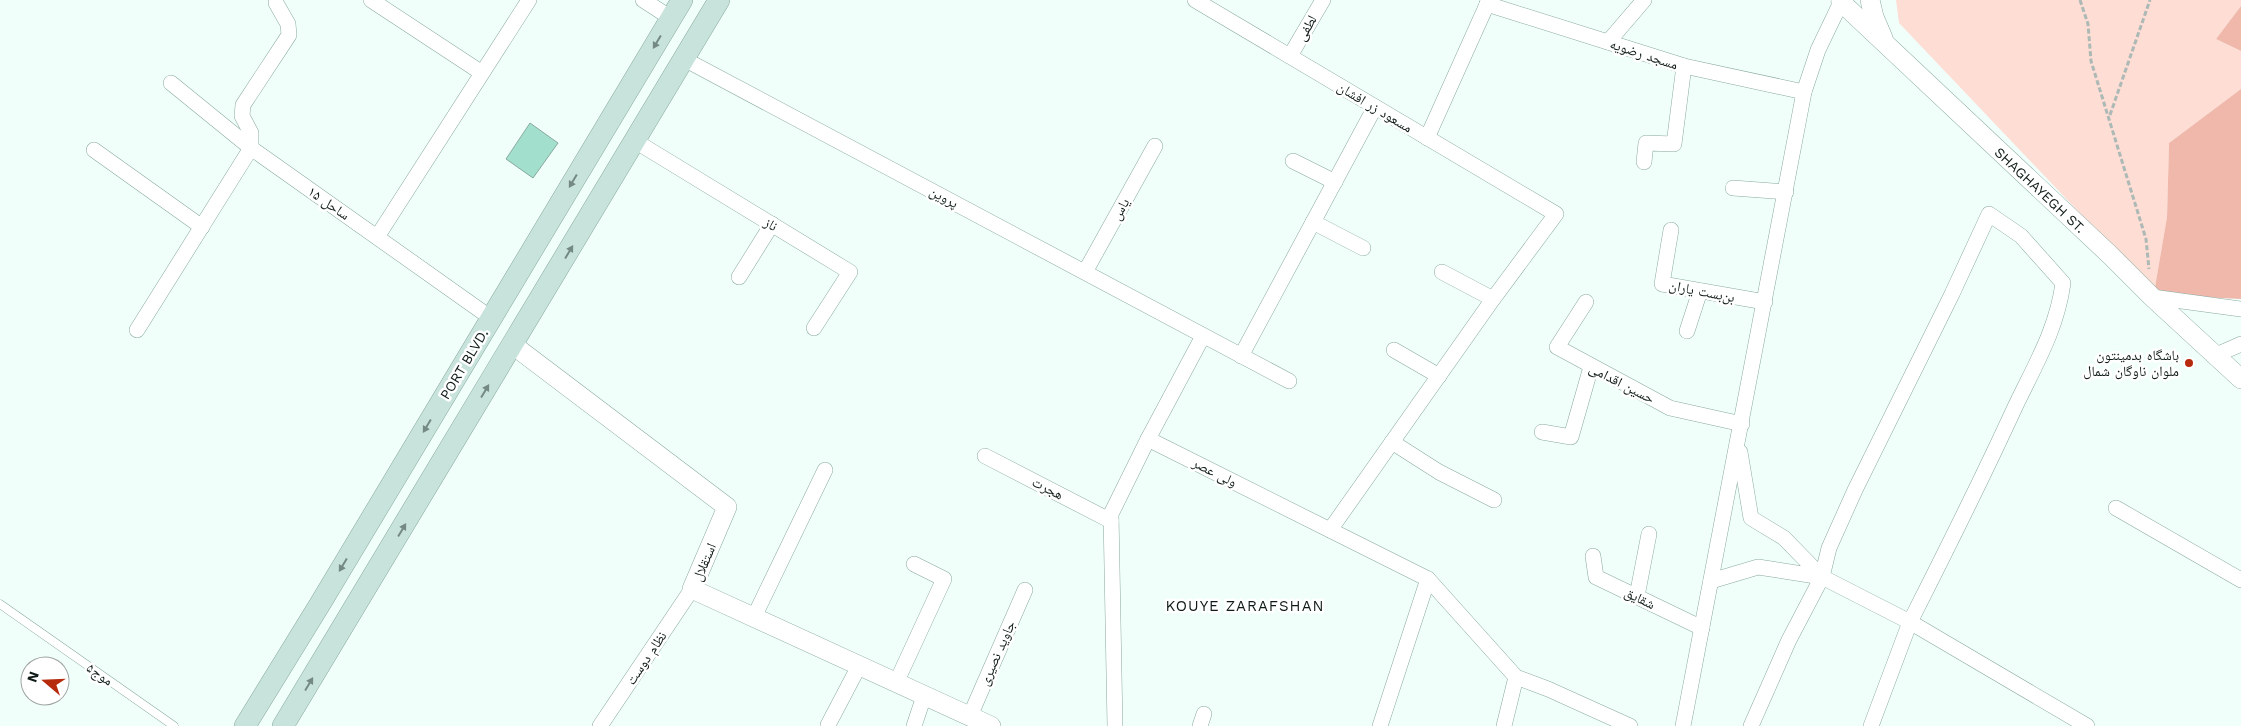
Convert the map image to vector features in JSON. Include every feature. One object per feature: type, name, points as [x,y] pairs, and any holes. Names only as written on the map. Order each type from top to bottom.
[{"type":"main road","name":"PORT BLVD.","points":[[244,726],[682,0]]},
{"type":"main road","points":[[283,726],[719,0]]},
{"type":"street","points":[[371,0],[482,73]]},
{"type":"street","points":[[377,237],[529,0]]},
{"type":"street","points":[[643,0],[671,18]]},
{"type":"street","name":"مسعود زر افشان","points":[[1195,0],[1556,214],[1493,299]]},
{"type":"street","name":"لطفی","points":[[1290,56],[1322,0]]},
{"type":"street","points":[[1608,42],[1644,0]]},
{"type":"street","points":[[1870,0],[1874,17],[1886,44]]},
{"type":"street","points":[[1683,726],[1804,92],[1818,50],[1841,1]]},
{"type":"street","name":"SHAGHAYEGH ST.","points":[[1841,1],[2152,298],[2241,379]]},
{"type":"street","points":[[1427,138],[1488,2]]},
{"type":"street","name":"مسجد رضویه","points":[[1488,2],[1684,66],[1804,92]]},
{"type":"street","points":[[137,330],[251,148],[251,133],[242,116],[243,104],[289,35],[288,24],[276,3]]},
{"type":"street","name":"پروین","points":[[684,59],[1203,336]]},
{"type":"street","points":[[1644,162],[1646,143],[1674,144],[1684,66]]},
{"type":"street","name":"ساحل ۱۵","points":[[171,83],[251,148],[491,318]]},
{"type":"street","points":[[1241,356],[1375,107]]},
{"type":"street","name":"ناز","points":[[635,141],[850,272],[814,328]]},
{"type":"street","name":"یاس","points":[[1085,272],[1155,146]]},
{"type":"street","points":[[94,150],[202,227]]},
{"type":"street","points":[[1293,161],[1335,182]]},
{"type":"street","points":[[1733,188],[1786,192]]},
{"type":"street","points":[[1751,726],[1789,640],[1822,577],[1829,548],[1855,490],[1952,294],[1989,214],[2021,236],[2063,283],[2060,308],[2048,338],[1990,461],[1910,622],[1871,726]]},
{"type":"street","points":[[1313,222],[1363,248]]},
{"type":"street","points":[[738,277],[772,224]]},
{"type":"street","name":"بن‌بست یاران","points":[[1671,230],[1662,284],[1765,302]]},
{"type":"street","points":[[1330,530],[1493,299],[1442,272]]},
{"type":"street","points":[[1687,330],[1700,291]]},
{"type":"street","points":[[2152,298],[2241,309]]},
{"type":"street","name":"حسین اقدامی","points":[[1586,302],[1557,347],[1670,408],[1742,424]]},
{"type":"street","points":[[1115,726],[1111,514],[1148,439],[1203,336],[1289,381]]},
{"type":"street","points":[[2216,355],[2241,344]]},
{"type":"street","name":"استقلال","points":[[513,345],[727,507],[692,589],[991,726]]},
{"type":"street","points":[[1394,350],[1439,376]]},
{"type":"street","points":[[1542,432],[1571,437],[1591,367]]},
{"type":"street","name":"ولی عصر","points":[[1148,439],[1428,579]]},
{"type":"street","points":[[1738,440],[1751,518],[1784,538],[1822,577]]},
{"type":"street","points":[[1392,442],[1439,472],[1494,500]]},
{"type":"street","name":"هجرت","points":[[985,456],[1111,521]]},
{"type":"street","points":[[754,618],[825,470]]},
{"type":"street","points":[[2116,508],[2241,580]]},
{"type":"street","points":[[1637,596],[1649,534]]},
{"type":"street","name":"شقایق","points":[[1594,556],[1596,576],[1702,628]]},
{"type":"street","points":[[896,683],[944,579],[914,564]]},
{"type":"street","points":[[1711,581],[1758,567],[1822,577],[1910,622],[2087,726]]},
{"type":"street","points":[[1380,726],[1428,579],[1516,677],[1581,703],[1630,726]]},
{"type":"street","name":"نظام دوست","points":[[600,726],[692,589]]},
{"type":"street","name":"جاوید نصیری","points":[[970,716],[1025,590]]},
{"type":"street","points":[[828,725],[859,666]]},
{"type":"street","points":[[1504,726],[1516,677]]},
{"type":"street","points":[[914,726],[924,696]]},
{"type":"lane","name":"موج۵","points":[[0,604],[174,726]]},
{"type":"path","points":[[2080,0],[2088,24],[2091,62],[2146,239],[2152,298]]},
{"type":"path","points":[[2109,116],[2150,0]]},
{"type":"shaded area","points":[[1896,0],[2241,0],[2241,6],[2216,39],[2241,51],[2241,89],[2169,143],[2167,217],[2155,287],[2151,288],[1899,23]]},
{"type":"shaded area","points":[[2241,6],[2241,51],[2216,39]]},
{"type":"shaded area","points":[[2241,89],[2241,299],[2160,295],[2155,287],[2167,217],[2169,143]]},
{"type":"building","points":[[530,123],[558,143],[533,178],[506,159]]},
{"type":"place","name":"باشگاه بدمینتون ملوان ناوگان شمال","points":[[2189,363]]},
{"type":"district","name":"KOUYE ZARAFSHAN","points":[[1245,606]]}]
